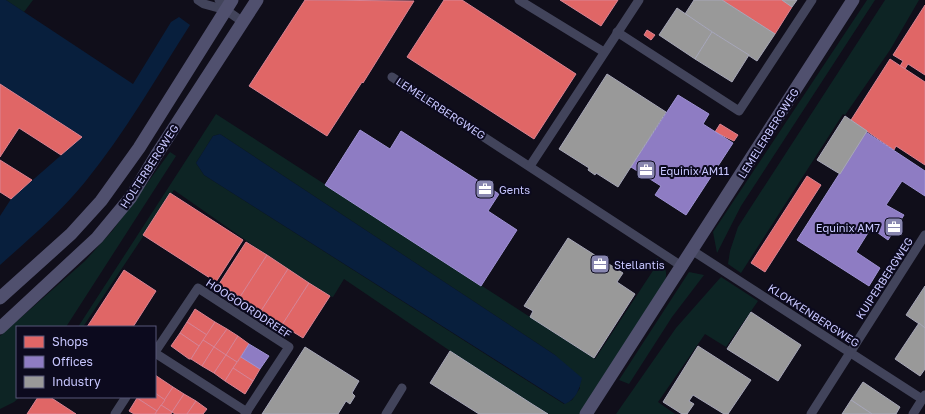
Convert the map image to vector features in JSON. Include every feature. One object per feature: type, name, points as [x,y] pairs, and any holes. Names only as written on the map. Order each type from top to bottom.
[{"type":"main road","name":"HOLTERBERGWEG","points":[[0,328],[91,243],[131,197],[157,154],[257,0]]},
{"type":"main road","name":"LEMELERBERGWEG","points":[[586,414],[683,267],[852,0]]},
{"type":"main road","name":"HOLTERBERGWEG","points":[[0,298],[71,234],[101,201],[139,148],[226,3]]},
{"type":"street","points":[[198,0],[204,4],[226,3],[243,22]]},
{"type":"street","points":[[519,0],[604,52]]},
{"type":"street","points":[[530,166],[639,0]]},
{"type":"street","points":[[618,32],[739,111],[812,0]]},
{"type":"street","name":"LEMELERBERGWEG","points":[[392,77],[683,267]]},
{"type":"street","name":"KUIPERBERGWEG","points":[[811,414],[925,235]]},
{"type":"street","name":"KLOKKENBERGWEG","points":[[692,251],[850,352],[924,397],[913,414]]},
{"type":"street","name":"HOOGOORDDREEF","points":[[156,351],[198,288],[289,347],[246,413],[156,353]]},
{"type":"street","points":[[386,414],[402,388]]},
{"type":"street","points":[[115,414],[125,398]]},
{"type":"green space","points":[[6,0],[33,0],[24,12]]},
{"type":"green space","points":[[867,0],[875,0],[741,206],[717,253],[713,232]]},
{"type":"green space","points":[[885,0],[919,0],[890,50],[845,115],[843,114],[741,273],[728,264],[730,251],[738,227]]},
{"type":"green space","points":[[216,114],[595,359],[656,266],[654,264],[657,258],[664,266],[666,278],[665,282],[580,414],[543,414],[344,279],[333,297],[321,293],[174,190],[84,326],[79,326]],"holes":[[[220,134],[555,355],[580,388],[572,400],[564,404],[204,175],[196,163],[213,136]]]},
{"type":"green space","points":[[170,152],[176,156],[67,326],[16,326],[16,398],[19,398],[0,409],[0,336],[85,261],[113,230]]},
{"type":"green space","points":[[689,272],[704,275],[672,317],[629,384],[619,380]]},
{"type":"green space","points":[[721,277],[758,301],[726,347],[705,334],[658,402],[675,414],[616,414],[676,328]]},
{"type":"water","points":[[0,0],[6,0],[133,84],[171,22],[179,17],[190,25],[127,125],[85,182],[55,215],[0,265],[0,216],[11,199],[82,137],[0,84]]},
{"type":"water","points":[[220,134],[555,355],[582,378],[578,390],[572,400],[565,404],[204,175],[196,163],[213,136]]},
{"type":"building: Shops","points":[[305,0],[414,1],[363,83],[362,82],[327,136],[249,86]]},
{"type":"building: Shops","points":[[444,0],[462,0],[576,74],[534,139],[407,57]]},
{"type":"building: Shops","points":[[560,0],[618,0],[601,26]]},
{"type":"building: Shops","points":[[722,0],[782,0],[792,7],[775,34]]},
{"type":"building: Shops","points":[[925,5],[925,75],[908,64],[905,69],[900,66],[903,61],[893,55]]},
{"type":"building: Shops","points":[[647,30],[655,35],[651,40],[644,35]]},
{"type":"building: Shops","points":[[890,59],[925,82],[925,165],[896,146],[894,150],[851,120]]},
{"type":"building: Shops","points":[[0,84],[82,137],[61,155],[19,128],[0,157]]},
{"type":"building: Shops","points":[[720,124],[738,135],[734,141],[715,132]]},
{"type":"building: Shops","points":[[0,160],[32,180],[11,199],[0,192]]},
{"type":"building: Shops","points":[[807,176],[821,185],[765,272],[751,263]]},
{"type":"building: Shops","points":[[170,193],[243,240],[216,282],[143,235]]},
{"type":"building: Shops","points":[[246,242],[267,255],[240,297],[219,284]]},
{"type":"building: Shops","points":[[267,255],[288,269],[261,311],[240,297]]},
{"type":"building: Shops","points":[[288,269],[309,283],[282,325],[261,311]]},
{"type":"building: Shops","points":[[124,270],[156,291],[134,326],[88,326]]},
{"type":"building: Shops","points":[[309,283],[330,296],[303,338],[282,325]]},
{"type":"building: Shops","points":[[195,309],[215,322],[207,335],[187,322]]},
{"type":"building: Shops","points":[[187,322],[207,335],[199,346],[180,333]]},
{"type":"building: Shops","points":[[215,322],[227,329],[214,347],[203,340]]},
{"type":"building: Shops","points":[[227,329],[238,336],[226,355],[214,347]]},
{"type":"building: Shops","points":[[180,333],[199,346],[191,359],[171,346]]},
{"type":"building: Shops","points":[[238,336],[249,344],[237,362],[226,355]]},
{"type":"building: Shops","points":[[203,340],[214,347],[202,366],[191,359]]},
{"type":"building: Shops","points":[[214,347],[226,355],[214,373],[202,366]]},
{"type":"building: Shops","points":[[226,355],[237,362],[225,381],[214,373]]},
{"type":"building: Shops","points":[[241,357],[260,369],[253,381],[233,368]]},
{"type":"building: Shops","points":[[233,368],[253,381],[245,394],[225,381]]},
{"type":"building: Shops","points":[[156,376],[173,387],[165,400],[156,394]]},
{"type":"building: Shops","points":[[173,387],[184,394],[172,412],[161,405]]},
{"type":"building: Shops","points":[[156,394],[165,400],[157,411],[137,398],[156,398]]},
{"type":"building: Shops","points":[[184,394],[196,401],[187,414],[175,414],[172,412]]},
{"type":"building: Shops","points":[[37,398],[52,398],[76,414],[27,414]]},
{"type":"building: Shops","points":[[137,398],[157,411],[155,414],[134,414],[129,411]]},
{"type":"building: Shops","points":[[196,401],[207,409],[203,414],[187,414]]},
{"type":"building: Shops","points":[[161,405],[172,412],[171,414],[155,414]]},
{"type":"building: Offices","points":[[678,95],[709,114],[703,124],[733,143],[686,215],[655,195],[661,186],[631,167]]},
{"type":"building: Offices","points":[[360,130],[390,149],[401,131],[499,194],[488,211],[517,230],[481,286],[325,185]]},
{"type":"building: Offices","points":[[866,132],[925,171],[925,196],[902,181],[886,205],[904,215],[888,240],[871,228],[856,252],[880,268],[869,286],[797,240]]},
{"type":"building: Offices","points":[[249,344],[269,356],[260,369],[241,357]]},
{"type":"building: Industry","points":[[694,0],[722,0],[775,34],[757,61],[685,14]]},
{"type":"building: Industry","points":[[782,0],[797,0],[792,7]]},
{"type":"building: Industry","points":[[677,8],[712,32],[695,59],[659,35]]},
{"type":"building: Industry","points":[[712,32],[749,55],[732,82],[695,59]]},
{"type":"building: Industry","points":[[607,74],[666,112],[618,187],[596,173],[595,175],[588,170],[589,168],[559,149]]},
{"type":"building: Industry","points":[[845,116],[867,131],[840,174],[817,160]]},
{"type":"building: Industry","points":[[568,238],[623,273],[617,282],[635,294],[594,358],[530,317],[533,311],[524,306]]},
{"type":"building: Industry","points":[[925,286],[925,328],[906,315]]},
{"type":"building: Industry","points":[[751,312],[801,345],[778,381],[727,349]]},
{"type":"building: Industry","points":[[919,323],[925,328],[925,369],[920,376],[895,359]]},
{"type":"building: Industry","points":[[698,346],[751,380],[728,414],[724,414],[693,395],[689,401],[694,404],[687,414],[682,414],[663,402]]},
{"type":"building: Industry","points":[[305,347],[359,381],[352,393],[355,396],[350,404],[346,401],[338,414],[262,414]]},
{"type":"building: Industry","points":[[450,351],[548,414],[479,414],[430,383]]},
{"type":"building: Industry","points":[[863,382],[900,407],[896,414],[872,414],[851,400]]},
{"type":"building: Industry","points":[[851,400],[872,414],[842,414]]},
{"type":"place","name":"Equinix AM11","points":[[646,170]]},
{"type":"place","name":"Gents","points":[[485,189]]},
{"type":"place","name":"Equinix AM7","points":[[894,227]]},
{"type":"place","name":"Stellantis","points":[[600,264]]}]
